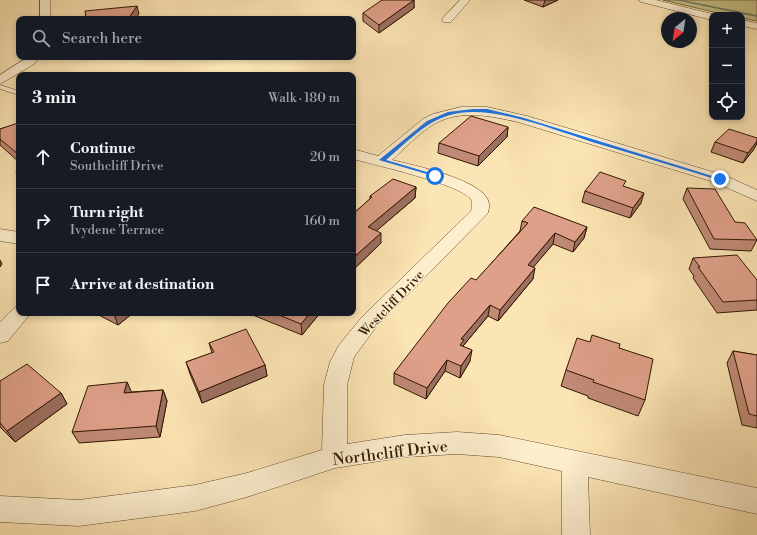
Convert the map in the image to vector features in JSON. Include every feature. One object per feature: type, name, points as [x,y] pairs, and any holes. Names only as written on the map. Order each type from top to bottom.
[{"type":"street","points":[[45,0],[45,16]]},
{"type":"street","points":[[447,20],[465,0]]},
{"type":"street","points":[[644,0],[709,16]]},
{"type":"street","points":[[745,24],[757,26]]},
{"type":"street","points":[[0,80],[30,60]]},
{"type":"street","points":[[356,155],[382,160],[428,122],[438,117],[461,111],[487,111],[522,119],[720,179],[757,196]]},
{"type":"street","name":"Westcliff Drive","points":[[335,457],[334,387],[342,362],[349,349],[369,322],[479,214],[481,204],[478,197],[469,190],[435,176],[382,160]]},
{"type":"street","points":[[0,235],[16,238]]},
{"type":"street","points":[[0,335],[18,316]]},
{"type":"street","name":"Northcliff Drive","points":[[0,509],[79,513],[188,499],[247,486],[335,457],[405,446],[457,443],[499,446],[757,501]]},
{"type":"street","points":[[576,462],[576,535]]},
{"type":"lane","points":[[0,86],[16,92]]},
{"type":"shaded area","points":[[663,0],[757,0],[757,21],[745,19],[745,12],[713,12]]},
{"type":"building","points":[[382,0],[414,0],[379,25],[363,13]]},
{"type":"building","points":[[137,6],[130,16],[86,16],[85,11]]},
{"type":"building","points":[[471,116],[508,127],[479,156],[439,143]]},
{"type":"building","points":[[16,124],[16,152],[0,139],[0,129]]},
{"type":"building","points":[[729,129],[757,138],[757,141],[748,153],[715,142]]},
{"type":"building","points":[[600,172],[626,181],[623,186],[644,193],[633,208],[585,191]]},
{"type":"building","points":[[393,179],[416,187],[368,227],[381,233],[356,255],[356,211],[372,197],[370,196]]},
{"type":"building","points":[[687,188],[715,189],[735,222],[745,223],[757,240],[714,239]]},
{"type":"building","points":[[534,207],[587,227],[575,242],[555,233],[528,265],[535,268],[500,310],[490,305],[461,339],[464,340],[460,345],[472,350],[461,366],[447,360],[427,388],[394,373],[448,303],[471,278],[476,280],[528,223],[522,221]]},
{"type":"building","points":[[737,255],[757,280],[757,300],[723,302],[693,258]]},
{"type":"building","points":[[281,316],[308,316],[301,324]]},
{"type":"building","points":[[246,329],[265,365],[199,392],[186,362],[214,352],[209,343]]},
{"type":"building","points":[[592,335],[620,344],[619,348],[653,359],[645,400],[593,382],[594,380],[566,370],[577,338],[590,342]]},
{"type":"building","points":[[733,351],[757,355],[757,416],[749,414]]},
{"type":"building","points":[[27,364],[61,393],[7,431],[0,423],[0,381]]},
{"type":"building","points":[[127,382],[124,393],[163,390],[156,426],[72,432],[88,386]]},
{"type":"waterway","points":[[677,0],[757,16]]},
{"type":"route","points":[[435,176],[382,160],[428,122],[450,113],[473,110],[504,114],[522,119],[720,179]]}]
